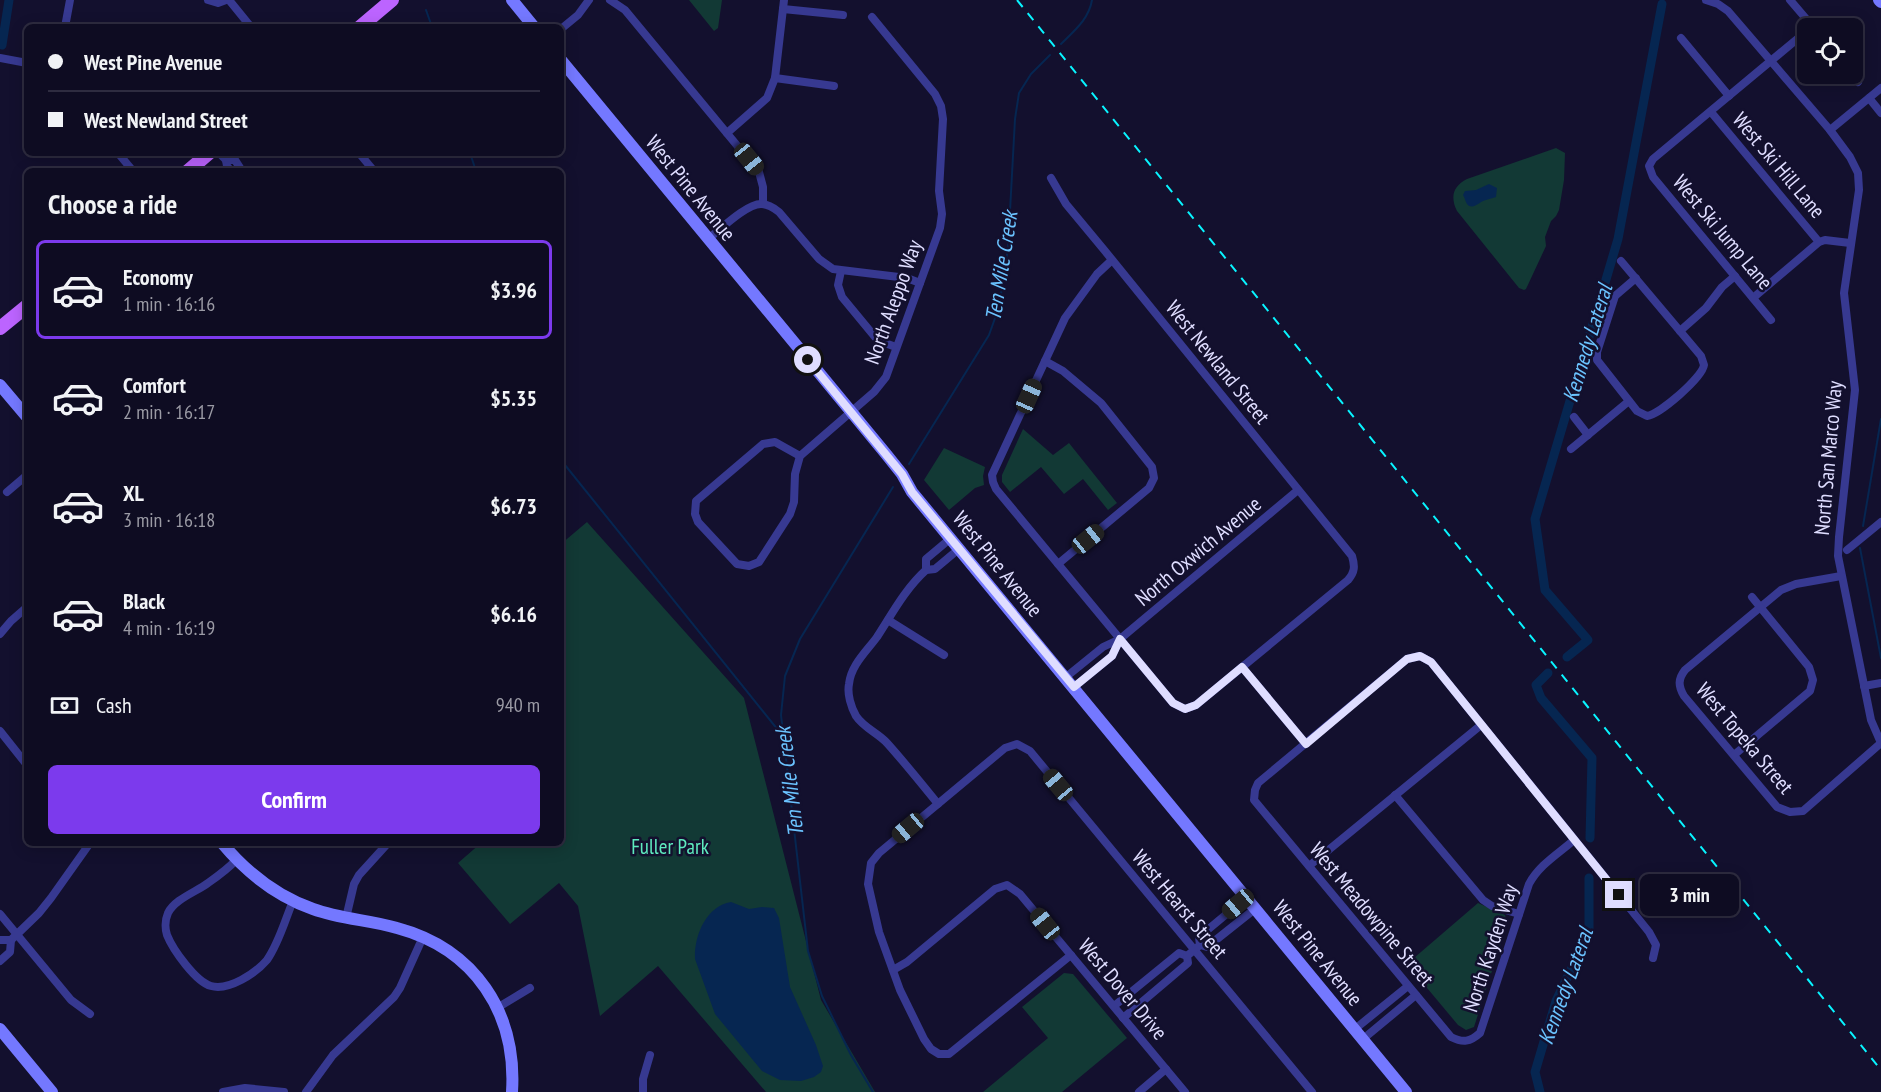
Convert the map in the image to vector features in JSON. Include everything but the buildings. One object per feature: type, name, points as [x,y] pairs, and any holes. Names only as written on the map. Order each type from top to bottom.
[{"type":"main road","points":[[364,24],[393,0]]},
{"type":"main road","points":[[192,168],[206,156]]},
{"type":"main road","points":[[0,328],[24,308]]},
{"type":"street","points":[[66,24],[70,0]]},
{"type":"street","points":[[208,0],[218,3],[227,0],[248,24]]},
{"type":"street","points":[[512,0],[532,24]]},
{"type":"street","points":[[564,27],[578,15],[589,0]]},
{"type":"street","points":[[610,0],[625,10],[759,172],[764,188],[763,204]]},
{"type":"street","points":[[1706,0],[1728,11],[1830,130],[1881,88]]},
{"type":"street","points":[[1790,0],[1804,18]]},
{"type":"street","points":[[727,133],[766,98],[775,78],[783,5],[843,15]]},
{"type":"street","name":"North Aleppo Way","points":[[800,456],[880,385],[886,377],[940,228],[942,214],[939,191],[943,119],[941,106],[935,94],[872,17]]},
{"type":"street","points":[[1681,38],[1729,96]]},
{"type":"street","points":[[1711,112],[1797,40]]},
{"type":"street","points":[[0,58],[24,62]]},
{"type":"street","name":"West Pine Avenue","points":[[564,64],[851,411],[902,474],[912,492],[1406,1092]]},
{"type":"street","points":[[775,78],[834,86]]},
{"type":"street","points":[[1869,98],[1881,113]]},
{"type":"street","name":"West Ski Jump Lane","points":[[1711,112],[1653,159],[1649,166],[1653,177],[1772,320]]},
{"type":"street","name":"West Ski Hill Lane","points":[[1711,112],[1819,242]]},
{"type":"street","name":"North San Marco Way","points":[[1830,130],[1850,157],[1858,173],[1859,190],[1844,293],[1855,390],[1838,556],[1871,720],[1881,743]]},
{"type":"street","points":[[121,156],[131,168]]},
{"type":"street","points":[[222,156],[229,168]]},
{"type":"street","points":[[362,156],[372,168]]},
{"type":"street","points":[[226,160],[235,160],[240,168]]},
{"type":"street","name":"West Newland Street","points":[[1051,178],[1066,204],[1352,556],[1354,570],[1348,580],[1242,667]]},
{"type":"street","points":[[708,239],[749,207],[763,204],[779,212],[819,260],[833,269],[907,278],[920,283]]},
{"type":"street","points":[[1753,298],[1819,242],[1825,240],[1850,243]]},
{"type":"street","points":[[1112,260],[1097,274],[1065,318],[992,475],[996,489],[1173,703],[1185,709],[1196,705],[1242,667],[1306,744],[1407,659],[1420,656],[1431,662],[1649,932],[1656,945],[1653,958]]},
{"type":"street","points":[[1622,261],[1701,356],[1704,365],[1700,376],[1658,412],[1647,416],[1637,411],[1597,360],[1597,352],[1613,301],[1619,292],[1636,278]]},
{"type":"street","points":[[841,271],[838,285],[842,297],[875,337],[896,347]]},
{"type":"street","points":[[1680,331],[1706,308],[1722,287],[1735,276]]},
{"type":"street","points":[[1045,361],[1063,371],[1101,404],[1152,467],[1154,478],[1149,488],[1058,564]]},
{"type":"street","points":[[0,385],[24,413]]},
{"type":"street","points":[[1570,450],[1629,401]]},
{"type":"street","points":[[1574,417],[1588,435]]},
{"type":"street","points":[[775,442],[800,456],[795,474],[794,502],[790,514],[759,562],[749,566],[737,564],[698,522],[695,507],[701,496],[763,444],[775,442]]},
{"type":"street","points":[[7,492],[24,478]]},
{"type":"street","name":"North Oxwich Avenue","points":[[1070,682],[1112,656],[1120,639],[1298,490]]},
{"type":"street","points":[[1847,550],[1881,522]]},
{"type":"street","points":[[926,570],[926,559],[951,538]]},
{"type":"street","points":[[960,548],[935,569],[926,570],[913,582],[856,663],[848,686],[856,716],[886,742],[938,804],[879,853],[871,863],[868,884],[879,932],[893,970],[924,1039],[931,1049],[939,1054],[949,1054],[1071,955]]},
{"type":"street","points":[[1760,607],[1781,590],[1791,586],[1841,576]]},
{"type":"street","points":[[1734,755],[1810,691],[1813,680],[1809,667],[1752,597]]},
{"type":"street","name":"West Topeka Street","points":[[1760,607],[1685,670],[1679,683],[1684,696],[1777,807],[1790,812],[1803,811],[1881,743]]},
{"type":"street","points":[[0,634],[24,610]]},
{"type":"street","points":[[888,620],[944,655]]},
{"type":"street","points":[[1864,687],[1881,683]]},
{"type":"street","points":[[1309,866],[1481,724]]},
{"type":"street","points":[[0,731],[24,761]]},
{"type":"street","name":"West Hearst Street","points":[[938,804],[1005,748],[1017,744],[1030,751],[1312,1092]]},
{"type":"street","name":"West Meadowpine Street","points":[[1306,744],[1258,783],[1254,800],[1451,1037],[1467,1042]]},
{"type":"street","points":[[1395,795],[1475,893],[1492,906],[1519,914]]},
{"type":"street","name":"North Kayden Way","points":[[1467,1042],[1480,1034],[1533,876],[1574,840]]},
{"type":"street","points":[[0,961],[10,952],[14,937],[39,913],[88,846]]},
{"type":"street","points":[[224,846],[236,860],[267,886],[293,901],[312,909],[346,918],[399,928],[446,949],[463,962],[480,980],[497,1008],[508,1036],[512,1056],[512,1092]]},
{"type":"street","points":[[346,918],[354,884],[359,875],[385,846]]},
{"type":"street","points":[[236,860],[228,869],[173,905],[165,923],[166,933],[184,961],[204,984],[223,987],[252,972],[267,959],[293,901]]},
{"type":"street","name":"West Dover Drive","points":[[893,970],[907,962],[995,889],[1007,885],[1020,894],[1185,1092]]},
{"type":"street","points":[[1123,1018],[1188,963],[1199,937],[1247,897]]},
{"type":"street","points":[[1114,1006],[1179,953],[1207,947],[1256,908]]},
{"type":"street","points":[[0,914],[14,937],[71,1000],[90,1014]]},
{"type":"street","points":[[0,940],[14,937]]},
{"type":"street","points":[[306,1092],[333,1055],[394,997],[423,937]]},
{"type":"street","points":[[1355,1029],[1408,986]]},
{"type":"street","points":[[497,1008],[530,988]]},
{"type":"street","points":[[1363,1039],[1416,995]]},
{"type":"street","points":[[0,1029],[52,1092]]},
{"type":"street","points":[[643,1092],[643,1079],[650,1054]]},
{"type":"street","points":[[1139,1092],[1166,1069]]},
{"type":"street","points":[[223,1092],[256,1088],[284,1092]]},
{"type":"green space","points":[[689,0],[722,0],[718,28],[714,31]]},
{"type":"green space","points":[[1556,148],[1565,153],[1564,180],[1559,210],[1551,221],[1545,237],[1546,246],[1524,290],[1519,288],[1457,211],[1454,192],[1467,179]]},
{"type":"green space","points":[[1023,429],[1053,455],[1069,443],[1117,503],[1108,510],[1083,479],[1064,494],[1041,467],[1010,492],[1002,482],[1002,475]]},
{"type":"green space","points":[[944,448],[985,467],[984,485],[975,488],[949,510],[924,480]]},
{"type":"green space","name":"Fuller Park","points":[[587,522],[744,698],[821,1000],[875,1092],[766,1092],[658,966],[600,1016],[578,906],[559,883],[510,924],[458,863],[478,846],[564,846],[564,541]]},
{"type":"green space","points":[[1478,903],[1505,915],[1507,924],[1474,1027],[1466,1030],[1458,1025],[1407,964]]},
{"type":"green space","points":[[1064,973],[1073,974],[1127,1038],[1062,1092],[983,1092],[1048,1038],[1022,1007]]},
{"type":"water","points":[[1489,184],[1497,188],[1496,197],[1474,206],[1467,204],[1463,195],[1465,191],[1476,190]]},
{"type":"water","points":[[731,902],[749,909],[774,908],[779,918],[790,987],[823,1066],[821,1072],[814,1077],[801,1081],[780,1080],[762,1071],[715,1014],[695,959],[695,950],[699,932],[708,916],[715,909]]},
{"type":"waterway","points":[[2,45],[9,0]]},
{"type":"waterway","name":"Ten Mile Creek","points":[[1061,44],[1084,19],[1092,0]]},
{"type":"waterway","name":"Kennedy Lateral","points":[[1567,657],[1588,640],[1545,590],[1535,519],[1618,239],[1662,4]]},
{"type":"waterway","points":[[426,10],[431,24]]},
{"type":"waterway","name":"Ten Mile Creek","points":[[909,464],[989,335],[999,307],[1008,248],[1015,119],[1019,93],[1031,74],[1050,55]]},
{"type":"waterway","points":[[471,156],[475,168]]},
{"type":"waterway","points":[[1863,526],[1881,419]]},
{"type":"waterway","points":[[564,462],[782,735]]},
{"type":"waterway","name":"Ten Mile Creek","points":[[873,1092],[851,1055],[822,996],[808,951],[781,715],[785,676],[800,639],[893,487]]},
{"type":"waterway","points":[[1860,548],[1881,658]]},
{"type":"waterway","name":"Kennedy Lateral","points":[[1548,673],[1536,685],[1541,698],[1592,758],[1590,838]]},
{"type":"waterway","name":"Kennedy Lateral","points":[[1540,1092],[1535,1072],[1556,1001],[1589,932],[1589,878]]},
{"type":"railway","points":[[1017,0],[1881,1070]]},
{"type":"route","points":[[808,360],[902,474],[912,492],[1074,687],[1112,656],[1120,639],[1173,703],[1185,709],[1196,705],[1242,667],[1306,744],[1407,659],[1420,656],[1431,662],[1619,895]]}]
